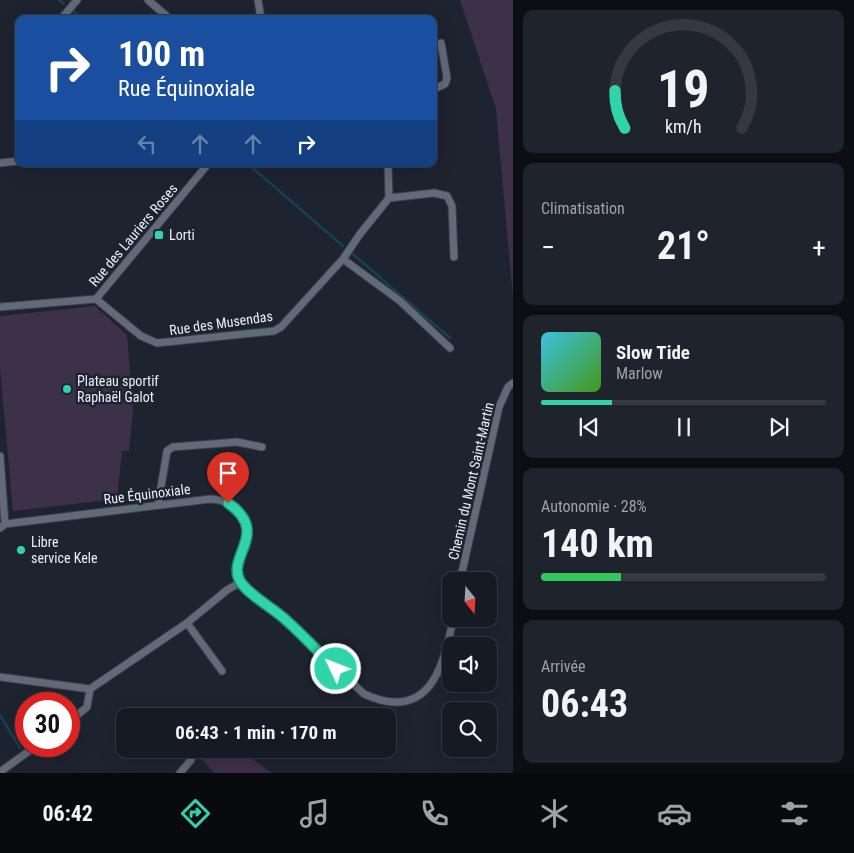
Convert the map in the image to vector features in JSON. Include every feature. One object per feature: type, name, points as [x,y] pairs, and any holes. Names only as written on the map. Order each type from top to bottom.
[{"type":"street","points":[[64,15],[77,0]]},
{"type":"street","points":[[148,0],[165,15]]},
{"type":"street","points":[[258,0],[260,15]]},
{"type":"street","points":[[437,87],[445,84],[447,78],[441,44]]},
{"type":"street","points":[[0,162],[15,161]]},
{"type":"street","name":"Rue des Lauriers Roses","points":[[96,299],[206,167]]},
{"type":"street","points":[[388,167],[390,198],[434,193],[447,196],[452,206],[454,257]]},
{"type":"street","name":"Rue des Musendas","points":[[96,299],[141,336],[157,343],[274,330],[281,327],[343,259],[360,234],[390,198]]},
{"type":"street","points":[[343,259],[400,301],[450,348]]},
{"type":"street","points":[[0,307],[96,299]]},
{"type":"street","name":"Chemin du Mont Saint-Martin","points":[[462,572],[499,407],[510,385]]},
{"type":"street","points":[[158,505],[167,451],[173,447],[237,442],[262,447]]},
{"type":"street","points":[[0,456],[2,526]]},
{"type":"street","name":"Rue Équinoxiale","points":[[2,526],[158,505],[218,500],[228,503],[240,512],[246,523],[247,534],[238,570],[241,582]]},
{"type":"street","points":[[0,677],[90,690],[187,623],[227,590],[241,582],[287,620],[364,694],[380,701],[401,702],[413,698],[429,688],[439,674],[447,654],[451,628]]},
{"type":"street","points":[[187,623],[222,671]]},
{"type":"street","points":[[80,713],[87,707],[90,690]]},
{"type":"street","points":[[0,772],[21,757]]},
{"type":"street","points":[[180,773],[191,760]]},
{"type":"shaded area","points":[[460,0],[513,0],[513,298],[496,109]]},
{"type":"shaded area","name":"Plateau sportif Raphaël Galot","points":[[95,306],[127,335],[133,411],[129,451],[122,451],[117,499],[13,511],[0,368],[0,316]]},
{"type":"shaded area","points":[[201,758],[251,758],[272,773],[214,773]]},
{"type":"waterway","points":[[59,0],[64,4]]},
{"type":"waterway","points":[[73,11],[78,15]]},
{"type":"waterway","points":[[251,167],[343,246]]},
{"type":"waterway","points":[[353,254],[450,338]]},
{"type":"waterway","points":[[0,715],[15,740]]},
{"type":"place","name":"Lorti","points":[[159,235]]},
{"type":"place","name":"Plateau sportif Raphaël Galot","points":[[67,389]]},
{"type":"place","name":"Libre service Kele","points":[[21,550]]},
{"type":"route","points":[[228,503],[240,512],[246,523],[247,534],[238,570],[238,576],[244,587],[287,620],[336,669]]}]
